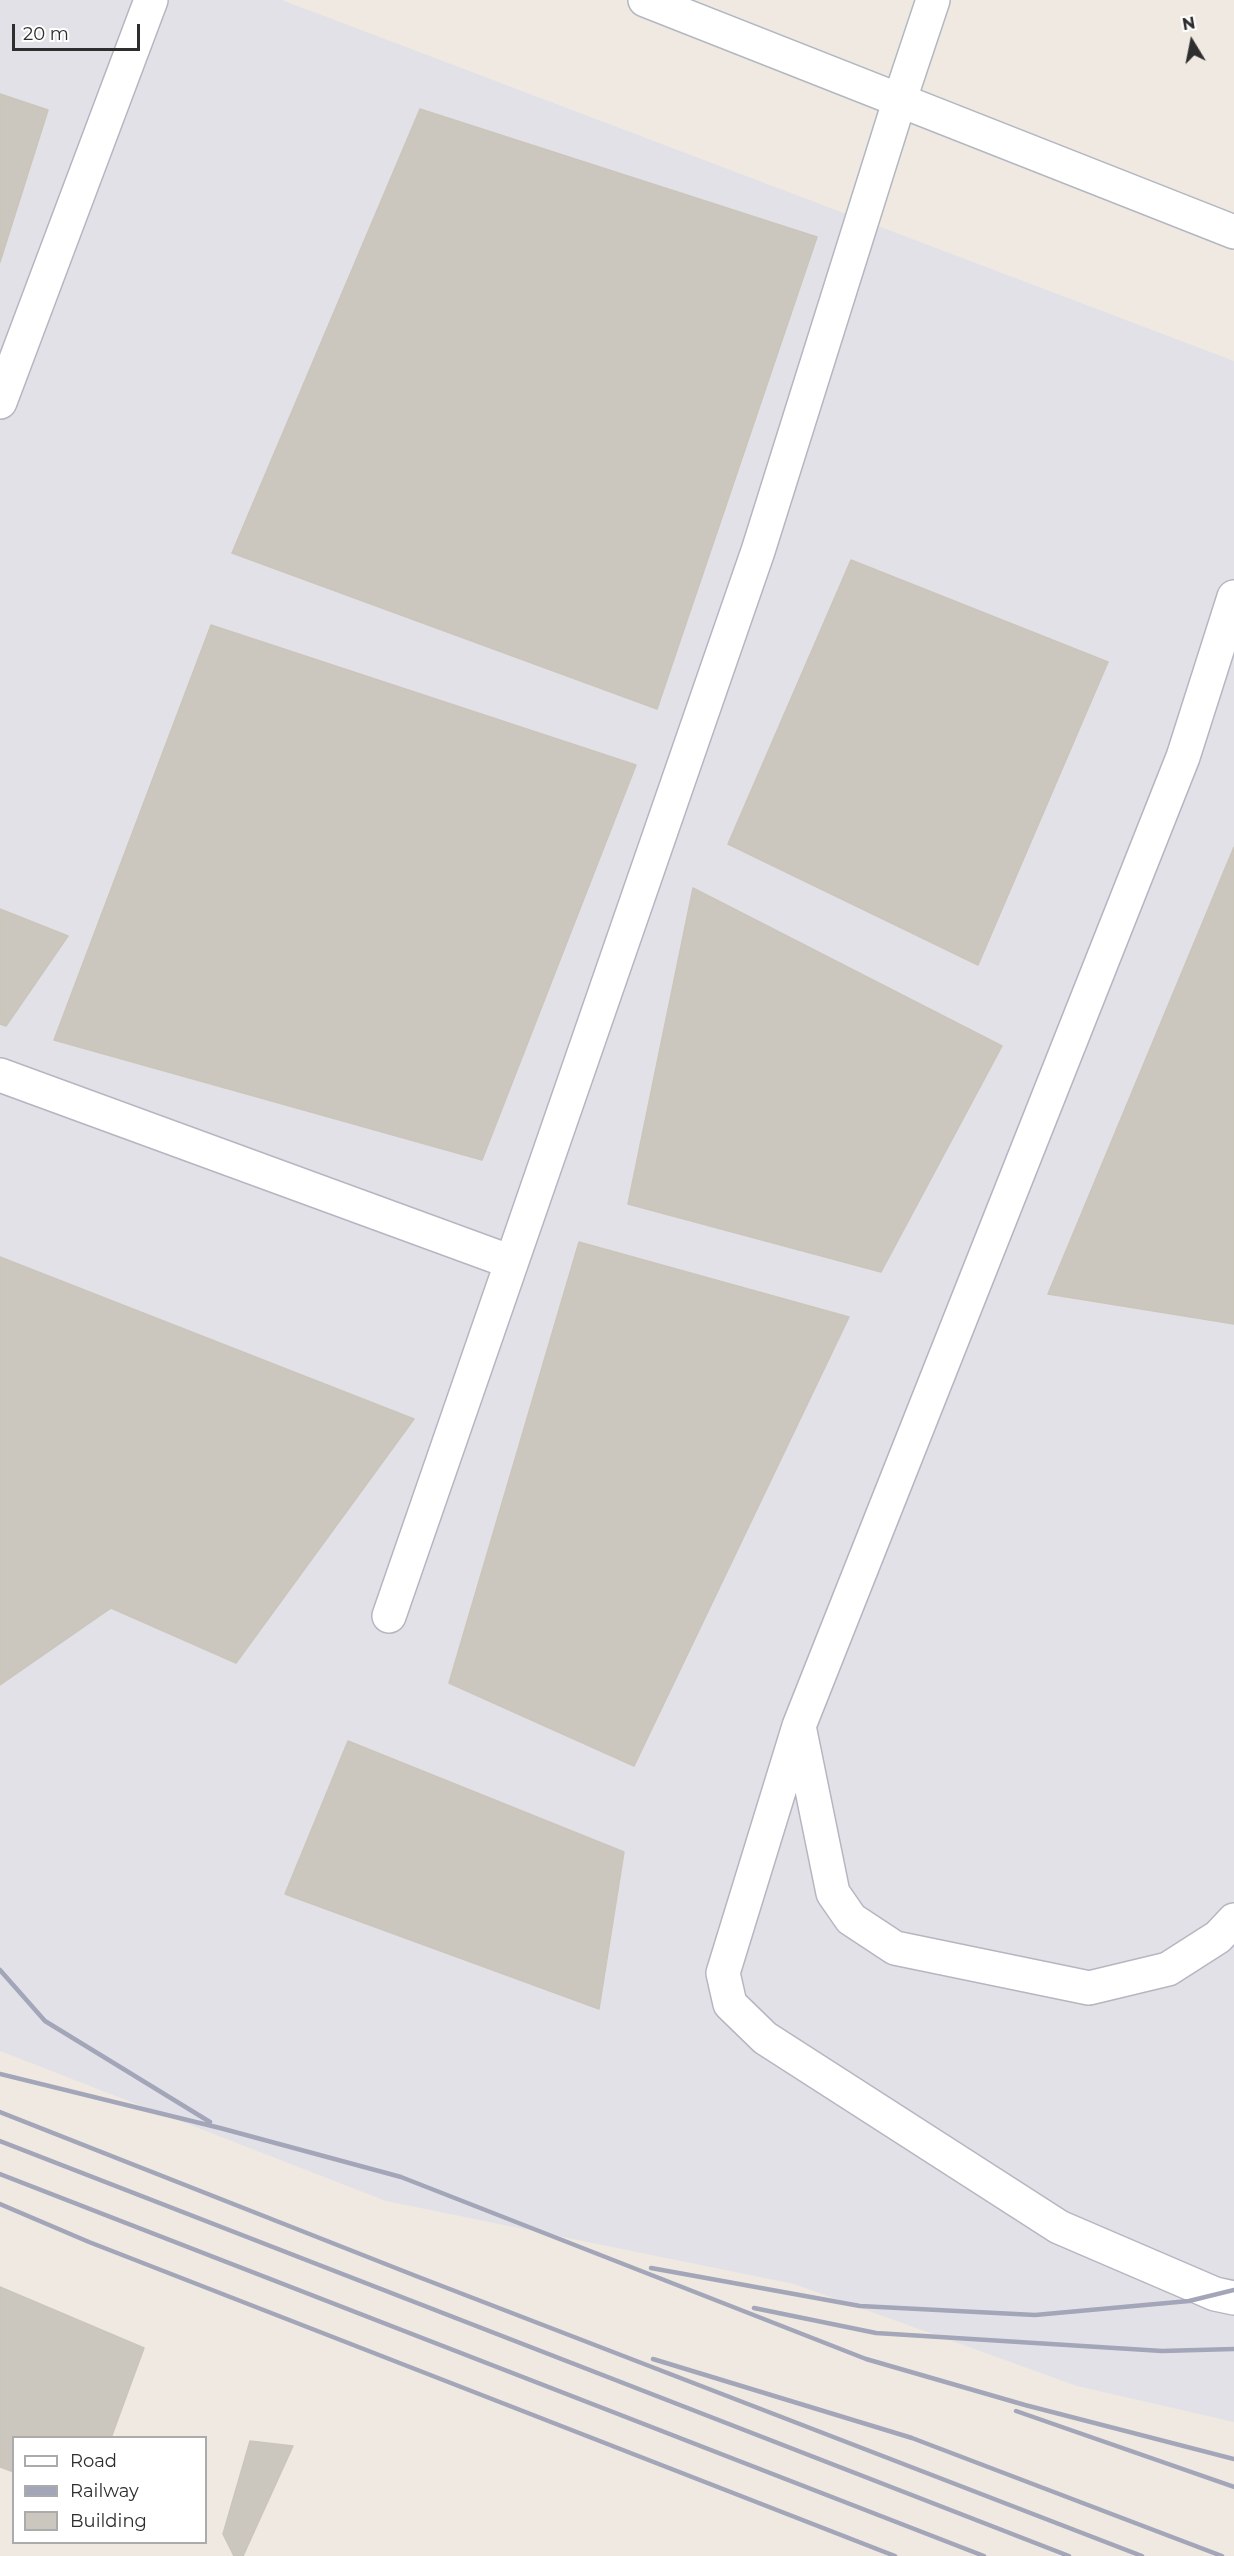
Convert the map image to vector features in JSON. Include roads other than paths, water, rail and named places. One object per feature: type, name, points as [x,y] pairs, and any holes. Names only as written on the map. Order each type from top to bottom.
[{"type":"street","points":[[0,402],[151,0]]},
{"type":"street","points":[[645,0],[1234,232]]},
{"type":"street","points":[[389,1616],[758,551],[933,0]]},
{"type":"street","points":[[1234,597],[1183,757],[799,1726],[723,1973],[730,2004],[765,2038],[1059,2227],[1215,2294],[1234,2298]]},
{"type":"street","points":[[0,1075],[511,1262]]},
{"type":"street","points":[[799,1726],[833,1893],[851,1919],[895,1948],[1089,1988],[1168,1969],[1218,1937],[1234,1920]]},
{"type":"railway","points":[[0,1970],[45,2021],[210,2122]]},
{"type":"railway","points":[[0,2074],[220,2128],[401,2177],[866,2359],[1025,2405],[1234,2459]]},
{"type":"railway","points":[[0,2112],[416,2276],[1142,2556]]},
{"type":"railway","points":[[0,2141],[1069,2556]]},
{"type":"railway","points":[[0,2174],[984,2556]]},
{"type":"railway","points":[[0,2204],[89,2242],[895,2556]]},
{"type":"railway","points":[[651,2268],[860,2306],[1035,2315],[1189,2301],[1234,2290]]},
{"type":"railway","points":[[754,2308],[876,2333],[1162,2351],[1234,2349]]},
{"type":"railway","points":[[653,2359],[912,2438],[1222,2556]]},
{"type":"railway","points":[[1016,2411],[1234,2487]]}]
